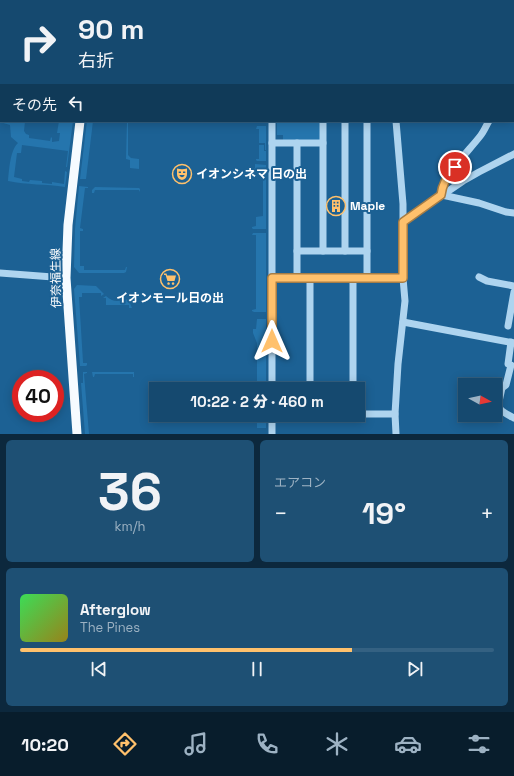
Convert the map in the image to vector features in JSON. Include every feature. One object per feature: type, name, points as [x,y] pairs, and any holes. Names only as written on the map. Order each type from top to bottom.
[{"type":"main road","name":"伊奈福生線","points":[[77,434],[66,278],[68,225],[80,122]]},
{"type":"street","points":[[272,122],[272,382]]},
{"type":"street","points":[[323,122],[323,251]]},
{"type":"street","points":[[345,122],[345,251]]},
{"type":"street","points":[[367,122],[367,278]]},
{"type":"street","points":[[396,122],[403,204],[403,278],[405,301],[398,364],[395,414],[396,434]]},
{"type":"street","points":[[441,195],[446,178],[482,133],[488,122]]},
{"type":"street","points":[[272,143],[323,143]]},
{"type":"street","points":[[297,143],[297,278]]},
{"type":"street","points":[[403,222],[441,195],[479,172],[514,154]]},
{"type":"street","points":[[441,195],[479,203],[506,212],[514,213]]},
{"type":"street","points":[[297,251],[367,251]]},
{"type":"street","points":[[0,273],[66,278]]},
{"type":"street","points":[[480,277],[487,281],[514,286]]},
{"type":"street","points":[[272,278],[403,278]]},
{"type":"street","points":[[310,278],[310,382]]},
{"type":"street","points":[[353,278],[353,382]]},
{"type":"street","points":[[510,324],[514,292]]},
{"type":"street","points":[[403,322],[512,342],[508,364],[511,365],[506,386],[502,388],[498,406],[514,418]]},
{"type":"street","points":[[365,414],[395,414]]},
{"type":"street","points":[[272,422],[272,434]]},
{"type":"shaded area","points":[[0,122],[25,122],[24,131],[29,135],[29,138],[50,141],[51,137],[52,142],[59,141],[60,133],[57,133],[59,122],[73,122],[67,167],[68,151],[22,145],[21,153],[17,153],[14,177],[22,179],[22,181],[29,182],[30,180],[42,181],[42,183],[52,184],[52,182],[64,184],[65,171],[67,172],[65,187],[8,181],[9,166],[13,150],[18,143],[11,137],[10,125]]},
{"type":"shaded area","points":[[87,122],[93,122],[86,179],[80,179]]},
{"type":"shaded area","points":[[128,122],[128,155],[131,158],[139,159],[139,169],[130,168],[130,160],[126,159]]},
{"type":"shaded area","points":[[277,122],[321,122],[321,139],[319,141],[283,140],[283,135],[277,135]]},
{"type":"shaded area","points":[[257,126],[266,126],[266,150],[265,143],[259,143],[259,129],[256,129]]},
{"type":"shaded area","points":[[259,145],[264,145],[264,151],[266,151],[266,161],[256,160],[259,159]]},
{"type":"shaded area","points":[[255,164],[266,165],[266,229],[252,228],[256,226],[256,217],[263,216],[263,175],[260,172],[253,172]]},
{"type":"shaded area","points":[[79,186],[88,187],[85,188],[80,228],[83,229],[83,231],[80,231],[80,266],[84,266],[84,270],[125,270],[127,267],[126,272],[79,273],[74,267],[75,229]]},
{"type":"shaded area","points":[[95,187],[139,188],[140,192],[139,190],[95,190],[94,193],[92,193],[92,190]]},
{"type":"shaded area","points":[[253,233],[266,233],[266,312],[252,311],[256,309],[256,235],[252,235]]},
{"type":"shaded area","points":[[77,285],[96,286],[104,294],[101,296],[101,293],[82,293],[82,297],[79,297],[83,363],[87,363],[86,366],[80,366],[74,289]]},
{"type":"shaded area","points":[[106,296],[114,301],[128,299],[132,308],[129,308],[129,305],[106,305],[106,298],[103,298]]},
{"type":"shaded area","points":[[257,319],[266,319],[266,382],[257,382],[257,343],[253,333],[253,329],[256,329]]},
{"type":"shaded area","points":[[83,372],[87,372],[84,374],[89,434],[85,434],[81,383],[83,383]]},
{"type":"shaded area","points":[[92,372],[134,372],[134,377],[133,374],[95,374],[93,377]]},
{"type":"shaded area","points":[[257,422],[266,422],[266,428],[257,428]]},
{"type":"place","name":"イオンシネマ 日の出","points":[[182,174]]},
{"type":"place","name":"Maple","points":[[336,206]]},
{"type":"place","name":"イオンモール日の出","points":[[170,279]]},
{"type":"route","points":[[272,341],[272,278],[403,278],[403,222],[441,195],[446,178],[455,167]]}]
